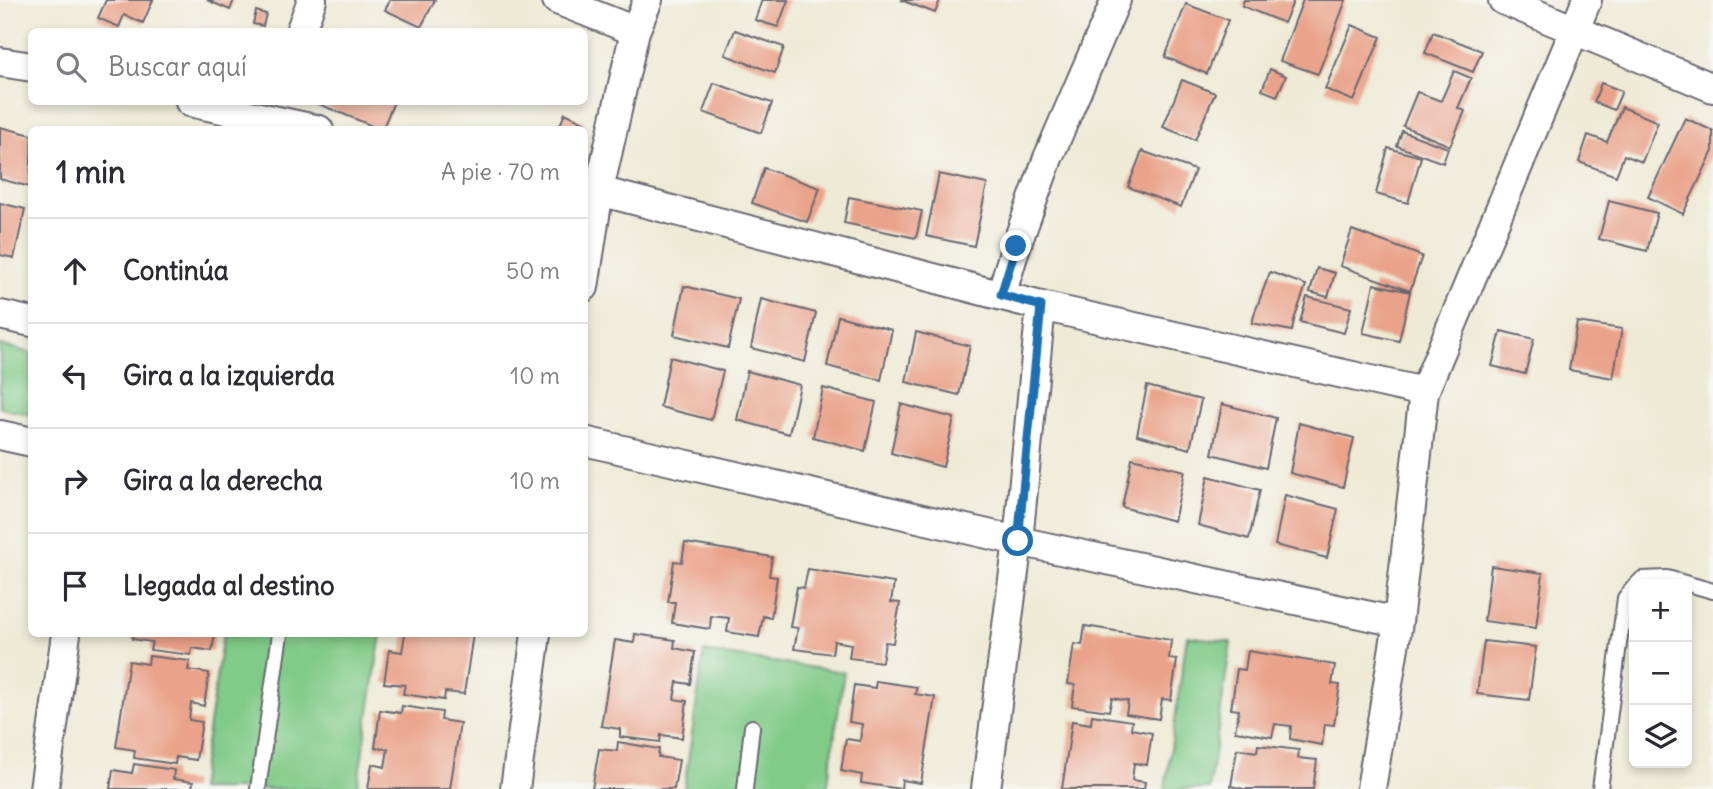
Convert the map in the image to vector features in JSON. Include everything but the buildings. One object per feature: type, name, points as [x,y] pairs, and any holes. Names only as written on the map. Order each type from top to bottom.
[{"type":"street","points":[[302,28],[312,0]]},
{"type":"street","points":[[557,0],[635,31]]},
{"type":"street","points":[[588,238],[592,188],[635,31],[648,0]]},
{"type":"street","points":[[1001,295],[1048,158],[1116,0]]},
{"type":"street","points":[[1503,0],[1713,88]]},
{"type":"street","points":[[1371,789],[1398,622],[1424,392],[1587,0]]},
{"type":"street","points":[[0,61],[28,66]]},
{"type":"street","points":[[220,105],[270,110],[309,126]]},
{"type":"street","points":[[592,188],[1041,306],[1424,392]]},
{"type":"street","points":[[986,789],[1018,541],[1041,306]]},
{"type":"street","points":[[0,315],[28,321]]},
{"type":"street","points":[[0,435],[28,441]]},
{"type":"street","points":[[588,442],[1018,541],[1398,622]]},
{"type":"street","points":[[44,789],[66,637]]},
{"type":"street","points":[[515,789],[536,637]]},
{"type":"lane","points":[[1692,585],[1713,590]]},
{"type":"lane","points":[[1600,789],[1625,598],[1629,594]]},
{"type":"lane","points":[[258,789],[280,637]]},
{"type":"lane","points":[[745,789],[752,727]]},
{"type":"green space","points":[[0,345],[28,352],[28,414],[0,408]]},
{"type":"green space","points":[[1187,636],[1231,642],[1209,789],[1165,789]]},
{"type":"green space","points":[[223,637],[381,637],[357,789],[199,789]]},
{"type":"green space","points":[[704,652],[844,672],[827,789],[684,789]]},
{"type":"route","points":[[1016,246],[1001,295],[1041,306],[1018,541]]}]
